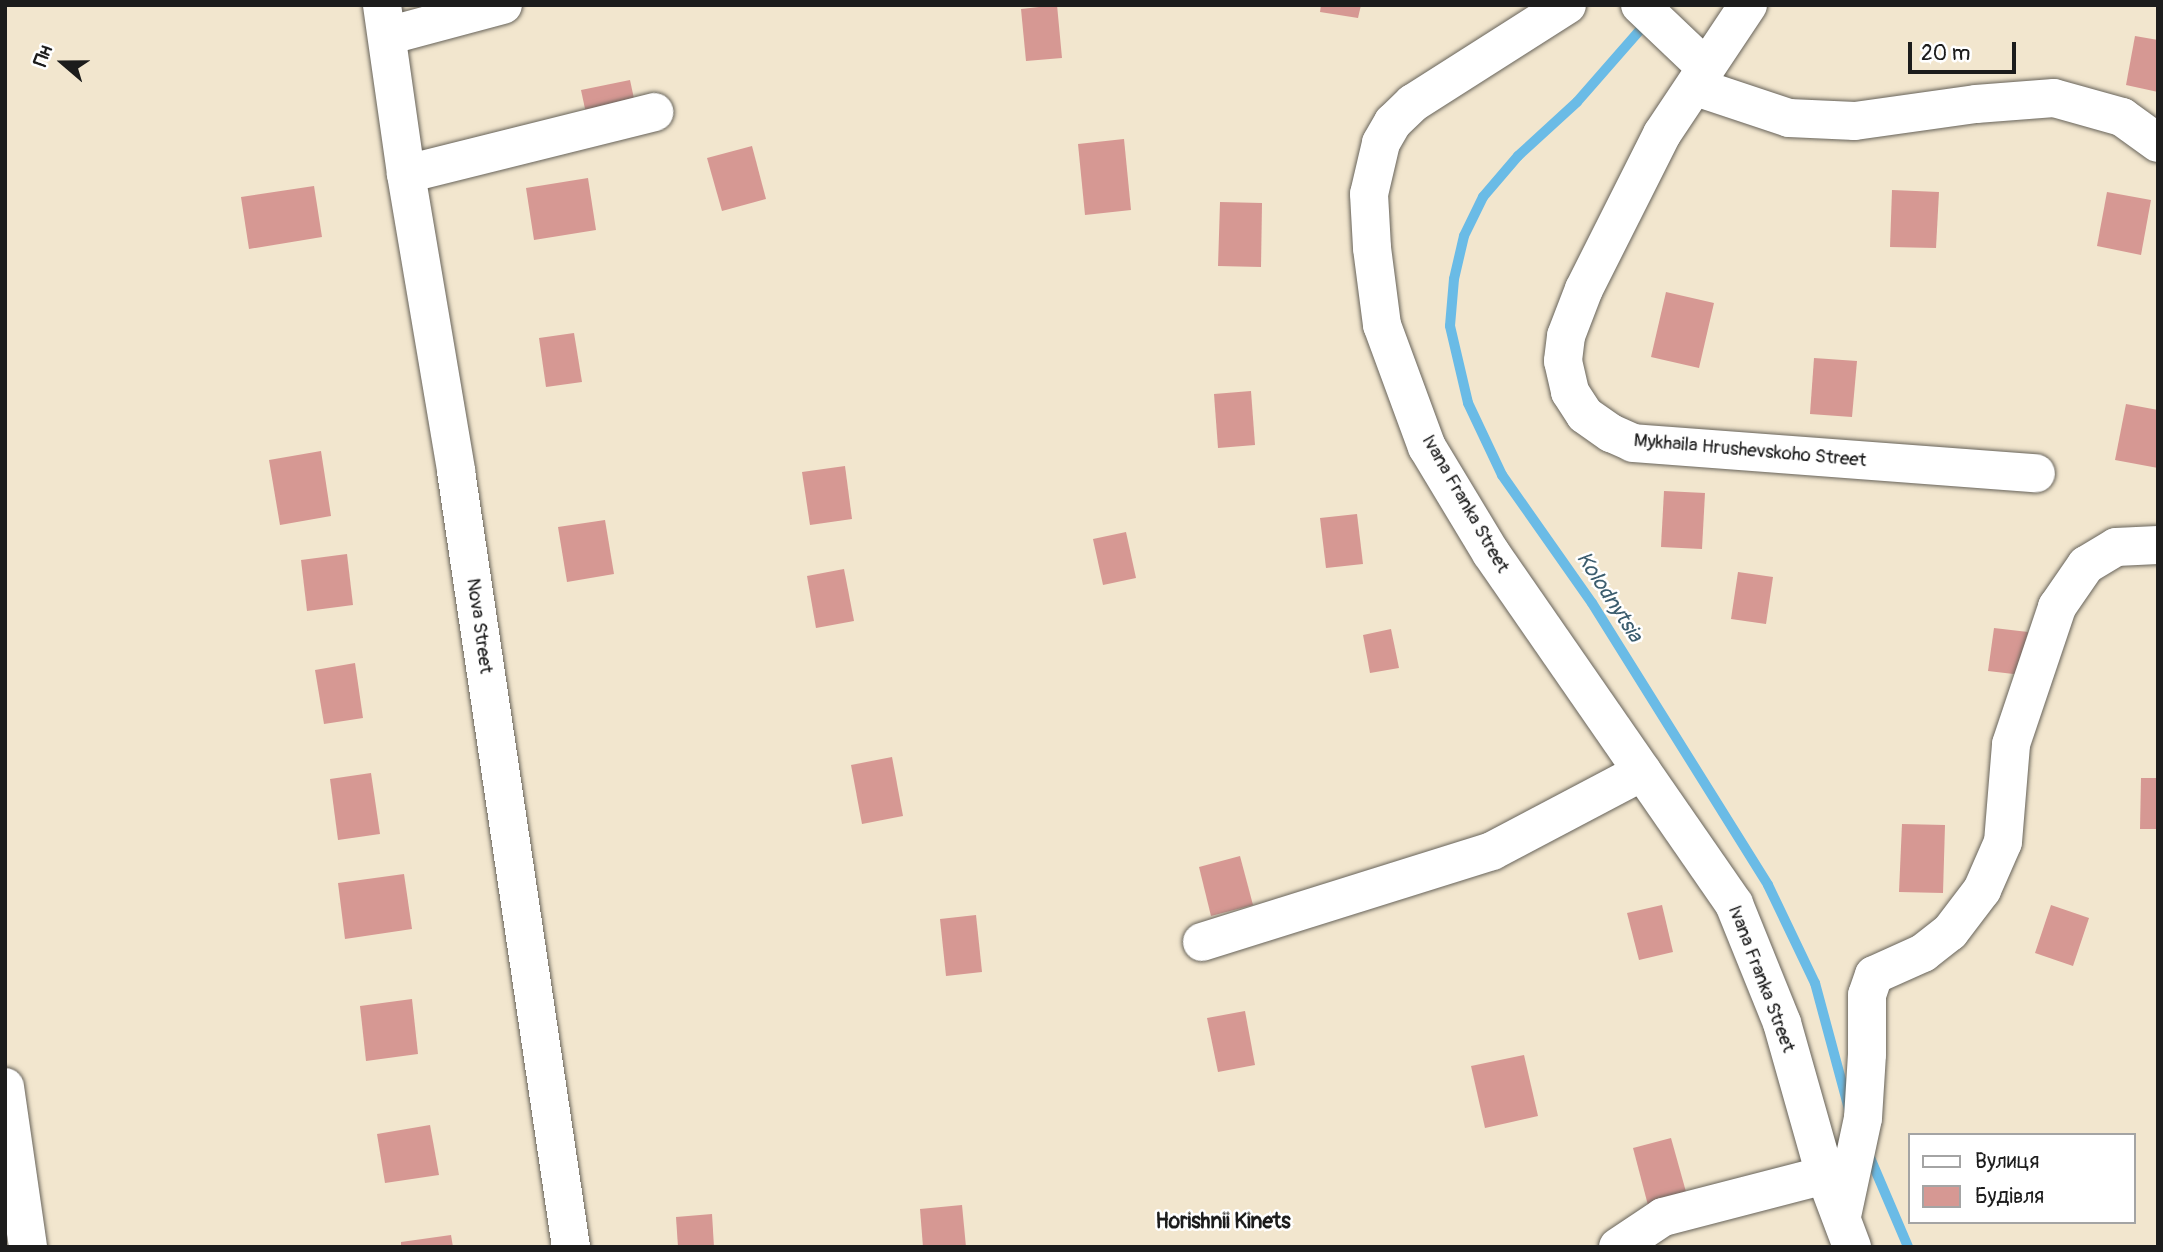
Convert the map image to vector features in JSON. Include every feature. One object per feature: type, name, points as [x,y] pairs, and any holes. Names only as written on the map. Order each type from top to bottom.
[{"type":"street","points":[[384,20],[503,5]]},
{"type":"street","name":"Ivana Franka Street","points":[[1567,5],[1413,103],[1393,122],[1381,143],[1369,194],[1372,248],[1382,326],[1427,447],[1491,553],[1734,904],[1782,1023],[1842,1205]]},
{"type":"street","name":"Mykhaila Hrushevskoho Street","points":[[1748,5],[1662,134],[1584,289],[1566,336],[1563,361],[1570,392],[1585,415],[1611,433],[1633,443],[2036,473]]},
{"type":"street","points":[[1652,18],[1701,77],[1789,118],[1855,121],[1976,104],[2054,98],[2122,117],[2158,143]]},
{"type":"street","name":"Nova Street","points":[[384,20],[406,174],[456,471],[571,1247]]},
{"type":"street","points":[[406,174],[654,112]]},
{"type":"street","points":[[1618,1247],[1663,1217],[1842,1205],[1863,1118],[1867,995],[1874,975],[1923,953],[1950,932],[1982,890],[2003,842],[2011,744],[2057,607],[2087,565],[2116,547],[2158,545]]},
{"type":"street","points":[[1202,943],[1492,851],[1642,772]]},
{"type":"street","points":[[5,1087],[28,1247]]},
{"type":"building","points":[[1057,5],[1062,58],[1026,61],[1021,9]]},
{"type":"building","points":[[1321,5],[1361,5],[1358,18],[1320,12]]},
{"type":"building","points":[[2135,36],[2158,40],[2158,92],[2126,85]]},
{"type":"building","points":[[630,80],[636,108],[587,118],[581,90]]},
{"type":"building","points":[[1124,139],[1131,210],[1085,215],[1078,144]]},
{"type":"building","points":[[752,146],[766,199],[722,211],[707,158]]},
{"type":"building","points":[[588,178],[596,230],[534,240],[526,188]]},
{"type":"building","points":[[314,186],[322,237],[249,249],[241,197]]},
{"type":"building","points":[[1892,190],[1939,192],[1936,248],[1890,247]]},
{"type":"building","points":[[2107,192],[2151,200],[2141,255],[2097,246]]},
{"type":"building","points":[[1220,202],[1262,203],[1261,267],[1218,266]]},
{"type":"building","points":[[1666,292],[1714,303],[1699,368],[1651,357]]},
{"type":"building","points":[[574,333],[582,382],[546,387],[539,338]]},
{"type":"building","points":[[1814,358],[1857,361],[1852,417],[1810,414]]},
{"type":"building","points":[[1251,391],[1255,445],[1218,448],[1214,394]]},
{"type":"building","points":[[2126,404],[2158,410],[2158,468],[2115,460]]},
{"type":"building","points":[[321,451],[331,516],[280,525],[269,460]]},
{"type":"building","points":[[845,466],[852,519],[810,525],[802,472]]},
{"type":"building","points":[[1664,491],[1705,493],[1702,549],[1661,547]]},
{"type":"building","points":[[1357,514],[1363,564],[1326,568],[1320,518]]},
{"type":"building","points":[[605,520],[614,574],[567,582],[558,527]]},
{"type":"building","points":[[1126,532],[1136,578],[1103,585],[1093,539]]},
{"type":"building","points":[[347,554],[353,605],[307,611],[301,560]]},
{"type":"building","points":[[844,569],[854,621],[816,628],[807,576]]},
{"type":"building","points":[[1738,572],[1773,577],[1766,624],[1731,619]]},
{"type":"building","points":[[1994,628],[2028,632],[2022,675],[1988,671]]},
{"type":"building","points":[[1391,629],[1399,668],[1370,673],[1363,635]]},
{"type":"building","points":[[355,663],[363,718],[324,724],[315,670]]},
{"type":"building","points":[[892,757],[903,816],[862,824],[851,765]]},
{"type":"building","points":[[371,773],[380,834],[338,840],[330,779]]},
{"type":"building","points":[[2141,778],[2158,778],[2158,829],[2140,829]]},
{"type":"building","points":[[1902,824],[1945,825],[1943,893],[1899,892]]},
{"type":"building","points":[[1240,856],[1253,905],[1211,916],[1199,867]]},
{"type":"building","points":[[404,874],[412,929],[345,939],[338,883]]},
{"type":"building","points":[[1662,905],[1673,952],[1639,960],[1627,913]]},
{"type":"building","points":[[2051,905],[2089,918],[2073,966],[2035,953]]},
{"type":"building","points":[[976,915],[982,972],[946,976],[940,919]]},
{"type":"building","points":[[412,999],[418,1054],[366,1061],[360,1006]]},
{"type":"building","points":[[1245,1011],[1255,1065],[1218,1072],[1207,1018]]},
{"type":"building","points":[[1524,1055],[1538,1116],[1485,1128],[1471,1066]]},
{"type":"building","points":[[430,1125],[439,1175],[385,1183],[377,1134]]},
{"type":"building","points":[[1671,1138],[1688,1199],[1649,1209],[1633,1148]]},
{"type":"building","points":[[962,1205],[966,1247],[923,1247],[920,1209]]},
{"type":"building","points":[[712,1214],[714,1247],[678,1247],[676,1217]]},
{"type":"building","points":[[451,1235],[453,1247],[401,1247],[401,1242]]},
{"type":"waterway","name":"Kolodnytsia","points":[[1647,22],[1577,102],[1518,156],[1483,197],[1464,236],[1454,279],[1450,326],[1468,403],[1502,475],[1592,603],[1768,885],[1815,983],[1849,1109]]},
{"type":"waterway","name":"Kolodnytsia","points":[[1868,1153],[1908,1247]]},
{"type":"district","name":"Horishnii Kinets","points":[[1223,1222]]}]
